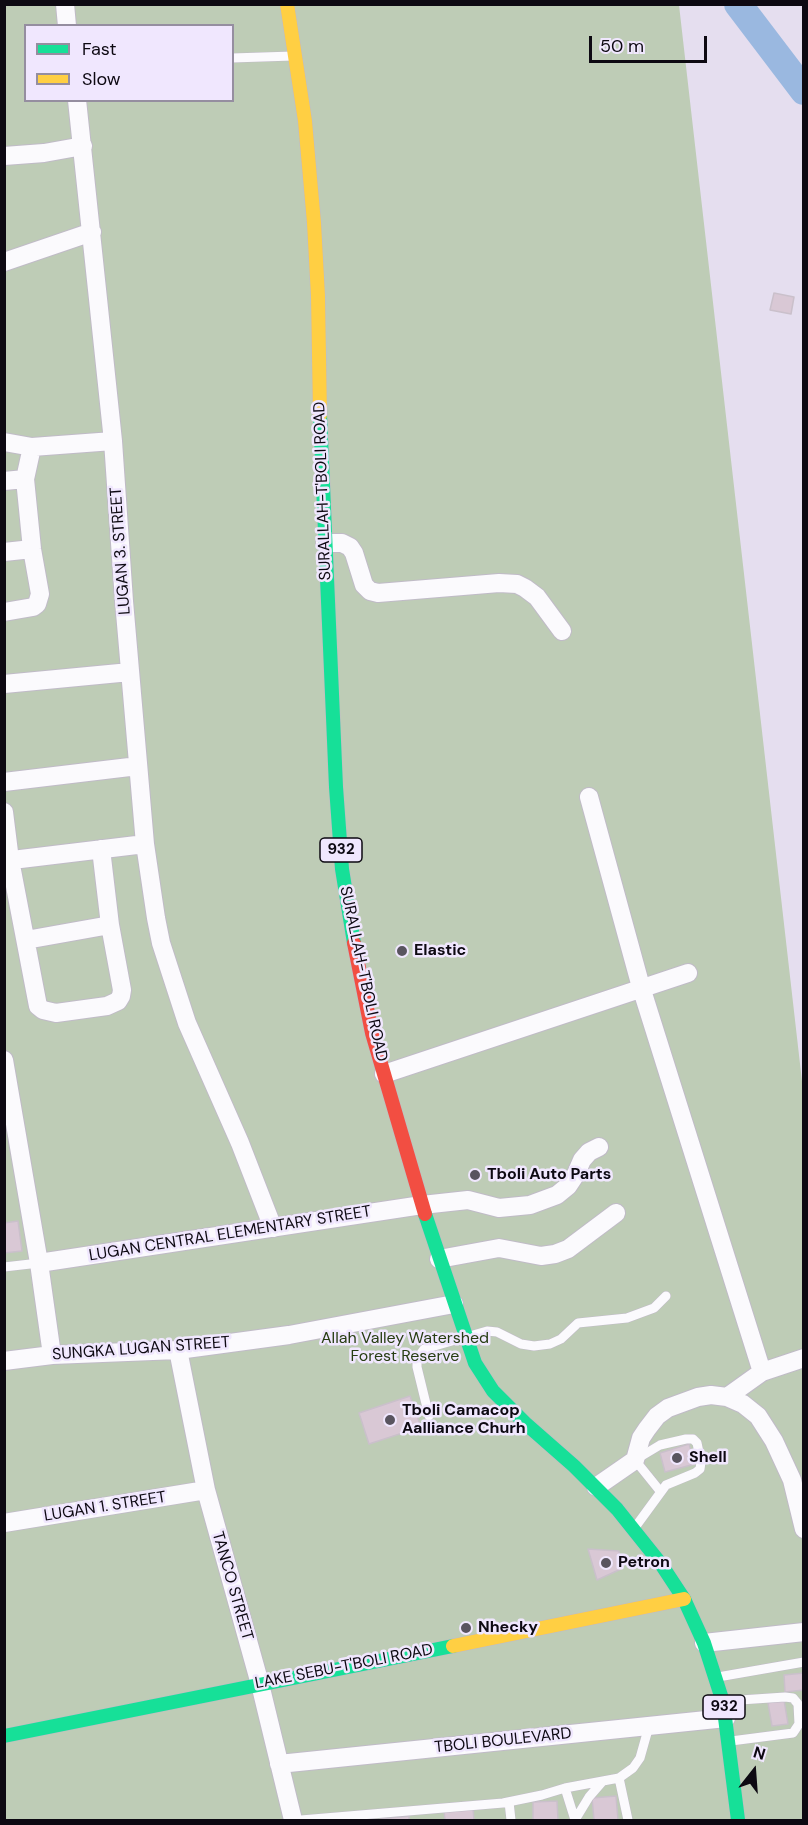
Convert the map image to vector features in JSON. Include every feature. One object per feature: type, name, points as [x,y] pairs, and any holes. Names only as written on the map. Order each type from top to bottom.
[{"type":"main road","name":"SURALLAH-T'BOLI ROAD","points":[[287,4],[305,121],[315,223],[325,543],[342,869],[372,1033],[422,1205],[475,1363],[493,1391],[596,1487],[634,1529],[684,1599]]},
{"type":"main road","name":"LAKE SEBU-T'BOLI ROAD","points":[[4,1736],[684,1599]]},
{"type":"main road","name":"932","points":[[684,1599],[704,1643],[724,1710],[738,1821]]},
{"type":"street","points":[[65,4],[67,24]]},
{"type":"street","name":"LUGAN 3. STREET","points":[[77,102],[113,441],[145,844],[161,943],[178,999],[198,1050],[240,1143],[273,1228]]},
{"type":"street","points":[[4,156],[44,153],[83,146]]},
{"type":"street","points":[[4,262],[92,232]]},
{"type":"street","points":[[4,442],[32,447],[113,441]]},
{"type":"street","points":[[4,612],[33,607],[39,599],[40,587],[32,549],[25,479],[32,447]]},
{"type":"street","points":[[4,481],[25,479]]},
{"type":"street","points":[[325,543],[342,543],[350,547],[364,585],[370,591],[378,593],[499,583],[517,584],[537,597],[562,631]]},
{"type":"street","points":[[4,552],[32,549]]},
{"type":"street","points":[[4,684],[130,672]]},
{"type":"street","points":[[4,782],[138,766]]},
{"type":"street","points":[[589,797],[641,987],[762,1372]]},
{"type":"street","points":[[4,812],[7,860],[26,940],[38,1006],[43,1010],[56,1013],[107,1006],[122,996],[110,925],[101,849]]},
{"type":"street","points":[[7,860],[145,844]]},
{"type":"street","points":[[26,940],[110,925]]},
{"type":"street","points":[[384,1074],[688,973]]},
{"type":"street","points":[[4,1060],[39,1263],[52,1355]]},
{"type":"street","name":"LUGAN CENTRAL ELEMENTARY STREET","points":[[39,1263],[422,1205],[468,1200],[498,1208],[530,1205],[557,1195],[568,1186],[582,1160],[589,1152],[599,1147]]},
{"type":"street","points":[[439,1259],[499,1248],[541,1256],[555,1254],[568,1249],[616,1213]]},
{"type":"street","name":"SUNGKA LUGAN STREET","points":[[4,1361],[52,1355],[178,1350],[289,1335],[454,1304]]},
{"type":"street","name":"TANCO STREET","points":[[178,1350],[206,1490],[260,1684],[293,1821]]},
{"type":"street","points":[[727,1397],[762,1372],[804,1358]]},
{"type":"street","points":[[596,1487],[634,1460],[641,1438],[657,1416],[682,1401],[711,1395],[727,1397],[743,1404],[758,1416],[774,1441],[792,1480],[804,1529]]},
{"type":"street","name":"LUGAN 1. STREET","points":[[4,1523],[206,1490]]},
{"type":"street","points":[[704,1643],[804,1632]]},
{"type":"street","name":"TBOLI BOULEVARD","points":[[279,1764],[650,1725],[724,1710]]},
{"type":"lane","points":[[234,58],[295,56]]},
{"type":"lane","points":[[4,1267],[39,1263]]},
{"type":"lane","points":[[429,1416],[417,1359],[424,1349],[488,1331],[497,1332],[521,1344],[534,1346],[550,1344],[561,1339],[578,1323],[627,1318],[654,1308],[666,1296]]},
{"type":"lane","points":[[634,1529],[660,1491],[672,1481],[700,1469],[697,1443],[693,1439],[686,1438],[660,1445],[634,1460],[660,1491]]},
{"type":"lane","points":[[716,1678],[804,1662]]},
{"type":"lane","points":[[724,1710],[790,1697],[796,1701],[799,1711],[799,1724],[793,1732],[729,1742]]},
{"type":"lane","points":[[301,1821],[363,1818],[509,1802],[619,1778],[633,1768],[640,1758],[650,1725]]},
{"type":"lane","points":[[619,1778],[628,1821]]},
{"type":"lane","points":[[575,1820],[589,1797],[603,1782]]},
{"type":"lane","points":[[565,1788],[575,1820]]},
{"type":"lane","points":[[509,1802],[511,1821]]},
{"type":"lane","points":[[425,1810],[426,1821]]},
{"type":"green space","name":"Allah Valley Watershed Forest Reserve","points":[[5,5],[679,5],[803,1090],[803,1820],[5,1820]]},
{"type":"building","points":[[774,293],[794,297],[791,314],[770,310]]},
{"type":"building","points":[[18,1221],[22,1251],[4,1253],[4,1223]]},
{"type":"building","name":"Tboli Camacop Aalliance Churh","points":[[410,1396],[421,1427],[369,1444],[359,1413]]},
{"type":"building","name":"Shell","points":[[689,1444],[695,1464],[665,1472],[660,1453]]},
{"type":"building","points":[[588,1549],[619,1551],[621,1569],[597,1580]]},
{"type":"building","points":[[804,1673],[804,1690],[785,1692],[784,1675]]},
{"type":"building","points":[[784,1700],[788,1724],[772,1726],[768,1703]]},
{"type":"building","points":[[616,1796],[618,1820],[594,1820],[592,1798]]},
{"type":"building","points":[[557,1801],[558,1820],[533,1820],[533,1802]]},
{"type":"building","points":[[473,1809],[474,1820],[445,1820],[444,1811]]},
{"type":"building","points":[[409,1816],[409,1820],[380,1820],[380,1819]]},
{"type":"waterway","points":[[738,4],[804,91]]},
{"type":"traffic: fast","points":[[320,415],[336,787],[342,869],[354,943]]},
{"type":"traffic: fast","points":[[425,1214],[475,1363],[493,1391],[617,1509],[661,1564],[684,1599],[704,1643],[723,1702],[738,1820]]},
{"type":"traffic: fast","points":[[4,1736],[453,1646]]},
{"type":"traffic: slow","points":[[287,4],[305,121],[314,223],[320,415]]},
{"type":"traffic: slow","points":[[453,1646],[684,1599]]},
{"type":"traffic: jam","points":[[354,943],[372,1033],[425,1214]]},
{"type":"place","name":"Elastic","points":[[402,951]]},
{"type":"place","name":"Tboli Auto Parts","points":[[475,1175]]},
{"type":"place","name":"Tboli Camacop Aalliance Churh","points":[[390,1420]]},
{"type":"place","name":"Shell","points":[[677,1458]]},
{"type":"place","name":"Petron","points":[[606,1563]]},
{"type":"place","name":"Nhecky","points":[[466,1628]]}]
